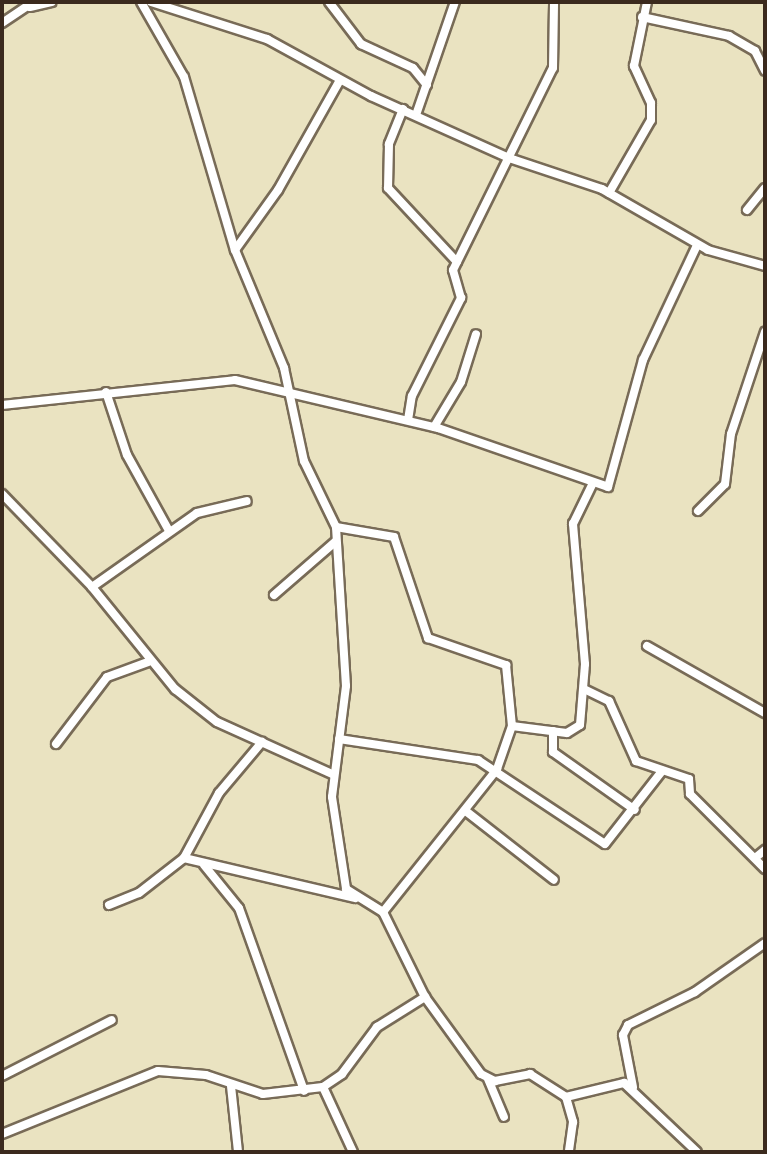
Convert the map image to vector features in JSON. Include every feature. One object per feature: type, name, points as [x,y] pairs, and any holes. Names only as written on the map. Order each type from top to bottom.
[{"type":"street","points":[[2,23],[31,4],[51,2]]},
{"type":"street","points":[[141,2],[184,77],[235,250],[287,389],[304,461],[336,527],[335,542],[346,643],[339,739],[332,774],[342,879],[355,898]]},
{"type":"street","points":[[151,2],[257,35],[340,80],[509,158],[609,193],[697,245],[765,266]]},
{"type":"street","points":[[328,2],[361,44],[413,68],[427,85]]},
{"type":"street","points":[[416,115],[455,2]]},
{"type":"street","points":[[408,420],[415,387],[461,298],[452,278],[457,262],[553,68],[554,2]]},
{"type":"street","points":[[609,193],[652,111],[634,66],[647,2]]},
{"type":"street","points":[[642,17],[729,36],[755,51],[765,71]]},
{"type":"street","points":[[235,250],[278,190],[340,80]]},
{"type":"street","points":[[403,109],[389,144],[388,188],[457,262]]},
{"type":"street","points":[[747,210],[765,188]]},
{"type":"street","points":[[2,405],[212,377],[287,389],[434,427],[592,485],[610,485],[643,360],[697,245]]},
{"type":"street","points":[[698,512],[725,484],[731,434],[765,331]]},
{"type":"street","points":[[434,427],[445,416],[476,334]]},
{"type":"street","points":[[106,392],[127,455],[168,528]]},
{"type":"street","points":[[445,416],[452,433]]},
{"type":"street","points":[[512,726],[553,731],[577,730],[584,689],[572,533],[592,485]]},
{"type":"street","points":[[2,494],[92,587],[148,662],[217,722],[332,774]]},
{"type":"street","points":[[92,587],[168,528],[197,513],[247,501]]},
{"type":"street","points":[[336,527],[394,537],[428,638],[506,665],[512,726],[497,769],[467,812],[383,912]]},
{"type":"street","points":[[274,595],[335,542]]},
{"type":"street","points":[[647,646],[765,713]]},
{"type":"street","points":[[56,744],[107,677],[148,662]]},
{"type":"street","points":[[584,689],[609,701],[636,761],[689,779],[690,794],[765,869]]},
{"type":"street","points":[[553,731],[553,752],[635,810]]},
{"type":"street","points":[[339,739],[463,756],[497,769],[598,842],[611,840],[662,772]]},
{"type":"street","points":[[109,905],[139,893],[184,858],[219,793],[262,741]]},
{"type":"street","points":[[467,812],[554,880]]},
{"type":"street","points":[[755,858],[765,850]]},
{"type":"street","points":[[184,858],[204,865],[355,898],[383,912],[425,997],[488,1079],[504,1117]]},
{"type":"street","points":[[204,865],[243,916],[303,1091]]},
{"type":"street","points":[[633,1087],[623,1035],[628,1025],[695,992],[764,945]]},
{"type":"street","points":[[2,1134],[147,1074],[178,1071],[262,1094],[323,1087],[342,1074],[377,1027],[425,997]]},
{"type":"street","points":[[2,1076],[111,1020]]},
{"type":"street","points":[[488,1079],[530,1074],[566,1097],[618,1082],[633,1087],[697,1152]]},
{"type":"street","points":[[231,1086],[238,1152]]},
{"type":"street","points":[[323,1087],[353,1152]]},
{"type":"street","points":[[566,1097],[569,1152]]}]
